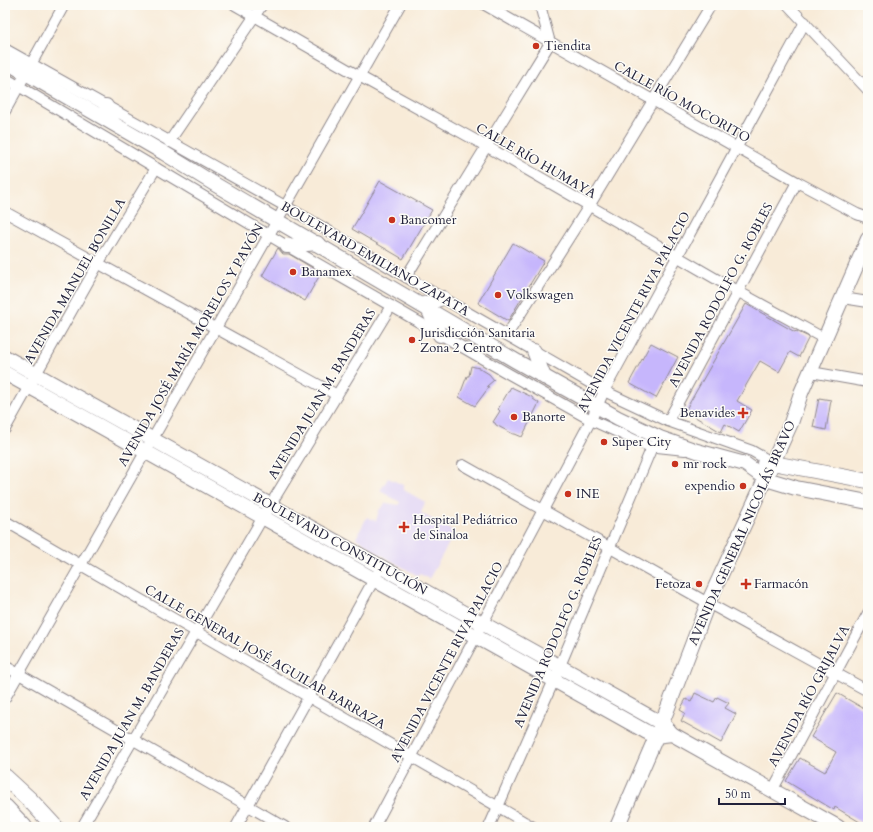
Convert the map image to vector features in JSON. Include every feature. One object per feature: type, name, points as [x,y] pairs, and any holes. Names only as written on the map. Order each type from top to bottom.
[{"type":"main road","name":"BOULEVARD EMILIANO ZAPATA","points":[[5,61],[28,69],[113,123],[277,221],[544,377],[594,414],[643,430],[698,451],[746,464],[773,463],[868,481]]},
{"type":"main road","points":[[106,106],[113,123]]},
{"type":"main road","name":"AVENIDA GENERAL NICOLÁS BRAVO","points":[[616,827],[658,729],[708,603],[791,423],[801,393],[868,239]]},
{"type":"main road","points":[[287,246],[317,243]]},
{"type":"main road","points":[[440,335],[425,308],[443,298]]},
{"type":"main road","points":[[534,351],[544,377]]},
{"type":"main road","name":"BOULEVARD CONSTITUCIÓN","points":[[5,357],[33,380],[145,451],[554,680],[658,729],[672,734],[838,827]]},
{"type":"main road","name":"BOULEVARD CONSTITUCIÓN","points":[[5,373],[33,380],[152,439],[559,666],[658,729]]},
{"type":"main road","name":"BOULEVARD EMILIANO ZAPATA","points":[[746,464],[766,478],[796,488],[868,502]]},
{"type":"main road","points":[[5,777],[30,800],[55,827]]},
{"type":"main road","points":[[5,807],[24,827]]},
{"type":"street","points":[[5,111],[64,5]]},
{"type":"street","name":"CALLE RÍO HUMAYA","points":[[235,5],[486,146],[737,291],[825,339]]},
{"type":"street","points":[[169,142],[262,5]]},
{"type":"street","name":"AVENIDA JOSÉ MARÍA MORELOS Y PAVÓN","points":[[5,698],[400,5]]},
{"type":"street","name":"CALLE RÍO MOCORITO","points":[[484,5],[797,182],[868,218]]},
{"type":"street","points":[[406,277],[550,43],[540,5]]},
{"type":"street","points":[[507,335],[589,206],[711,5]]},
{"type":"street","points":[[788,5],[868,90]]},
{"type":"street","name":"AVENIDA VICENTE RIVA PALACIO","points":[[374,827],[594,414],[604,391],[805,22]]},
{"type":"street","name":"BOULEVARD EMILIANO ZAPATA","points":[[5,49],[28,69],[106,106],[285,206],[604,391],[668,422],[752,451],[773,463]]},
{"type":"street","name":"BOULEVARD EMILIANO ZAPATA","points":[[5,78],[268,235],[440,335],[594,414],[622,435],[652,447],[698,451]]},
{"type":"street","name":"AVENIDA MANUEL BONILLA","points":[[5,429],[98,264],[156,168]]},
{"type":"street","name":"AVENIDA RODOLFO G. ROBLES","points":[[668,422],[737,291],[797,182]]},
{"type":"street","points":[[5,212],[337,395]]},
{"type":"street","points":[[843,298],[868,302]]},
{"type":"street","name":"AVENIDA JUAN M. BANDERAS","points":[[82,827],[263,517],[391,306]]},
{"type":"street","points":[[811,372],[868,382]]},
{"type":"street","name":"AVENIDA RODOLFO G. ROBLES","points":[[489,827],[554,680],[608,548],[652,447]]},
{"type":"street","points":[[463,465],[608,548],[868,691]]},
{"type":"street","name":"CALLE GENERAL JOSÉ AGUILAR BARRAZA","points":[[5,520],[533,827]]},
{"type":"street","points":[[236,827],[381,566]]},
{"type":"street","name":"AVENIDA RÍO GRIJALVA","points":[[772,791],[868,613]]},
{"type":"street","points":[[5,666],[285,827]]},
{"type":"shaded area","name":"Hospital Pediátrico de Sinaloa","points":[[388,478],[403,485],[404,490],[425,502],[421,513],[455,532],[429,579],[420,574],[418,576],[371,549],[371,547],[356,538],[367,517],[376,521],[379,510],[386,503],[399,505],[400,502],[380,491]]},
{"type":"building","name":"Bancomer","points":[[380,181],[432,210],[403,259],[352,229]]},
{"type":"building","points":[[513,243],[544,261],[508,321],[478,303]]},
{"type":"building","name":"Banamex","points":[[278,248],[283,254],[289,254],[321,273],[305,301],[262,276]]},
{"type":"building","points":[[746,304],[795,332],[796,331],[809,337],[799,357],[790,352],[779,372],[760,361],[737,401],[752,410],[739,432],[725,424],[721,432],[685,411]]},
{"type":"building","points":[[651,343],[678,357],[656,398],[629,383]]},
{"type":"building","points":[[471,366],[479,368],[489,374],[494,380],[487,386],[489,387],[475,406],[459,397],[467,376],[469,376]]},
{"type":"building","name":"Banorte","points":[[511,387],[532,397],[539,403],[522,437],[513,434],[493,422],[500,411],[498,409]]},
{"type":"building","points":[[819,398],[831,400],[826,430],[813,427]]},
{"type":"building","points":[[695,693],[714,702],[717,697],[729,703],[725,708],[736,714],[721,743],[681,721],[685,713],[680,710],[686,699],[691,702]]},
{"type":"building","points":[[837,693],[868,711],[868,827],[835,807],[834,810],[786,781],[800,758],[825,772],[836,752],[811,737]]},
{"type":"place","name":"Tiendita","points":[[536,46]]},
{"type":"place","name":"Bancomer","points":[[392,220]]},
{"type":"place","name":"Banamex","points":[[293,272]]},
{"type":"place","name":"Volkswagen","points":[[498,295]]},
{"type":"place","name":"Jurisdicción Sanitaria Zona 2 Centro","points":[[412,340]]},
{"type":"place","name":"Benavides","points":[[743,413]]},
{"type":"place","name":"Banorte","points":[[514,417]]},
{"type":"place","name":"Super City","points":[[604,442]]},
{"type":"place","name":"mr rock","points":[[675,464]]},
{"type":"place","name":"expendio","points":[[743,486]]},
{"type":"place","name":"INE","points":[[568,494]]},
{"type":"place","name":"Hospital Pediátrico de Sinaloa","points":[[404,527]]},
{"type":"place","name":"Fetoza","points":[[699,584]]},
{"type":"place","name":"Farmacón","points":[[746,584]]}]
